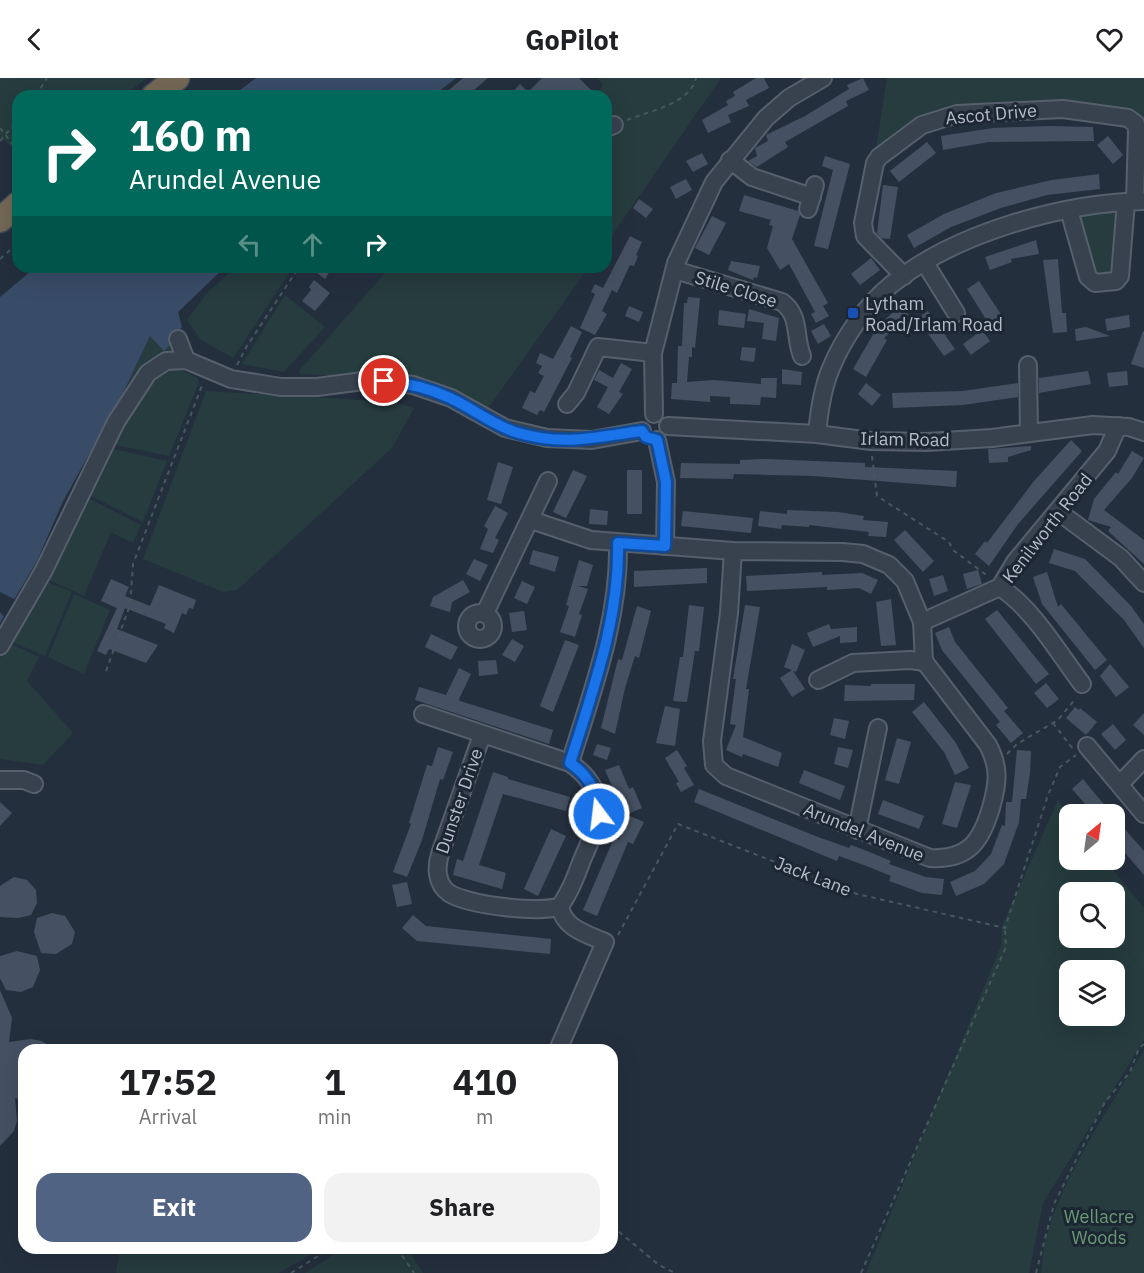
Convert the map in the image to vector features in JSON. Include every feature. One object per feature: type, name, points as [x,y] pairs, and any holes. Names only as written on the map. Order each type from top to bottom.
[{"type":"highway","points":[[162,90],[177,78]]},
{"type":"highway","points":[[0,220],[12,209]]},
{"type":"street","points":[[654,414],[653,353],[682,248],[714,182],[730,159],[766,118],[789,98],[823,78]]},
{"type":"street","name":"Ascot Drive","points":[[904,276],[878,252],[865,236],[863,223],[871,174],[879,157],[932,119],[957,114],[1062,109],[1128,118],[1136,124],[1137,131],[1135,201],[1122,270],[1116,281],[1100,284],[1088,277],[1069,210]]},
{"type":"street","points":[[730,159],[752,177],[812,197]]},
{"type":"street","points":[[817,434],[824,388],[844,342],[877,298],[904,276],[925,263],[1010,223],[1069,210],[1135,201]]},
{"type":"street","points":[[925,263],[956,313]]},
{"type":"street","name":"Stile Close","points":[[675,270],[782,302],[790,308],[795,317],[794,353]]},
{"type":"street","points":[[178,339],[186,360]]},
{"type":"street","points":[[567,404],[576,393],[598,347],[653,353]]},
{"type":"street","points":[[0,646],[28,602],[103,447],[129,402],[154,368],[166,361],[186,360],[231,379],[285,387],[317,387],[371,380],[413,384],[451,398],[510,430],[559,440],[592,440],[642,431]]},
{"type":"street","points":[[1028,364],[1029,433]]},
{"type":"street","points":[[654,414],[665,418],[668,426],[666,434],[657,440],[646,437],[642,431],[644,419],[654,414]]},
{"type":"street","name":"Irlam Road","points":[[668,426],[817,434],[871,441],[927,442],[992,438],[1093,425],[1143,430]]},
{"type":"street","name":"Kenilworth Road","points":[[922,622],[953,605],[987,594],[1000,587],[1015,562],[1059,512],[1107,451],[1118,426]]},
{"type":"street","points":[[657,440],[666,482],[665,546]]},
{"type":"street","points":[[485,613],[531,520],[541,486]]},
{"type":"street","points":[[1059,512],[1121,558],[1144,583]]},
{"type":"street","points":[[531,520],[577,536],[618,543],[733,551],[843,552],[876,558],[889,565],[905,581],[922,622],[925,662],[910,660],[853,663],[823,673]]},
{"type":"street","points":[[570,763],[612,619],[618,567],[618,543]]},
{"type":"street","name":"Arundel Avenue","points":[[733,551],[729,613],[712,741],[714,765],[726,776],[930,858],[944,859],[972,847],[984,831],[998,787],[996,765],[988,745],[925,662]]},
{"type":"street","points":[[1000,587],[1012,595],[1028,613],[1082,684]]},
{"type":"street","name":"Dunster Drive","points":[[423,714],[570,763],[579,769],[593,788],[599,814],[595,831],[560,906],[539,909],[486,904],[460,898],[442,885],[438,875],[440,854],[482,735]]},
{"type":"street","points":[[857,830],[873,734]]},
{"type":"street","points":[[1082,750],[1119,784],[1144,814]]},
{"type":"street","points":[[1119,784],[1144,759]]},
{"type":"street","points":[[0,780],[24,780],[34,784]]},
{"type":"street","points":[[560,906],[561,913],[570,926],[605,942],[561,1044]]},
{"type":"path","points":[[612,125],[677,100],[693,88],[696,78]]},
{"type":"path","points":[[0,141],[12,127]]},
{"type":"path","points":[[0,128],[12,144]]},
{"type":"path","points":[[0,259],[12,248]]},
{"type":"path","points":[[231,379],[247,346],[295,273]]},
{"type":"path","points":[[106,671],[130,605],[133,564],[208,369]]},
{"type":"path","points":[[871,441],[877,496],[949,542],[953,550],[975,564],[1000,587]]},
{"type":"path","points":[[996,765],[1017,744],[1053,723],[1076,699],[1082,684]]},
{"type":"path","points":[[861,1273],[1006,947],[1005,928],[1048,795],[1060,767],[1082,750],[1053,723]]},
{"type":"path","name":"Jack Lane","points":[[605,942],[618,936],[678,824],[857,894],[1005,928]]},
{"type":"path","points":[[1036,1273],[1042,1240],[1058,1195],[1105,1102],[1130,1072],[1139,1048],[1144,1044]]},
{"type":"path","points":[[618,1231],[659,1264],[675,1273]]},
{"type":"path","points":[[291,1273],[321,1254]]},
{"type":"path","points":[[401,1254],[414,1273]]},
{"type":"green space","points":[[0,78],[147,78],[131,90],[12,90],[12,147],[0,138]]},
{"type":"green space","points":[[597,78],[721,78],[612,235],[612,130],[616,128],[612,122],[612,90],[599,90],[603,85]]},
{"type":"green space","points":[[887,78],[1144,78],[1144,117],[933,115],[875,155]]},
{"type":"green space","points":[[1119,209],[1112,275],[1094,275],[1078,216]]},
{"type":"green space","points":[[229,273],[289,273],[233,358],[201,340],[187,320],[206,294]]},
{"type":"green space","points":[[385,273],[585,273],[481,418],[375,378],[300,374],[299,371]]},
{"type":"green space","points":[[285,295],[325,327],[284,372],[242,364]]},
{"type":"green space","points":[[150,336],[172,343],[176,351],[94,455],[87,454],[123,393]]},
{"type":"green space","points":[[179,369],[198,378],[199,382],[169,456],[111,444],[158,376],[168,370]]},
{"type":"green space","points":[[206,391],[395,402],[414,408],[392,448],[237,590],[223,592],[143,559]]},
{"type":"green space","points":[[109,448],[167,461],[143,522],[87,494]]},
{"type":"green space","points":[[86,497],[141,525],[133,543],[111,532],[84,596],[47,579]]},
{"type":"green space","points":[[45,581],[72,592],[45,656],[10,641]]},
{"type":"green space","points":[[74,594],[110,610],[84,674],[48,657]]},
{"type":"green space","points":[[9,643],[39,657],[27,681],[73,733],[43,765],[0,759],[0,658]]},
{"type":"green space","points":[[1058,800],[1061,804],[1059,804],[1059,870],[1113,870],[1123,882],[1059,882],[1059,948],[1125,948],[1125,885],[1144,908],[1144,1040],[1043,1203],[1029,1273],[866,1273],[1001,946],[1002,926]]},
{"type":"green space","name":"Wellacre Woods","points":[[1144,1050],[1144,1273],[1041,1273],[1046,1237],[1065,1188],[1089,1140]]},
{"type":"green space","points":[[119,1254],[312,1254],[279,1273],[116,1273]]},
{"type":"green space","points":[[335,1254],[411,1254],[423,1273],[305,1273]]},
{"type":"water","points":[[256,78],[456,78],[441,90],[240,90]]},
{"type":"water","points":[[29,273],[219,273],[178,312],[182,327],[164,351],[150,336],[123,393],[63,501],[37,561],[0,623],[0,297]]},
{"type":"pier","points":[[0,592],[16,600],[5,618],[0,612]]},
{"type":"building","points":[[463,78],[488,78],[474,90],[449,90]]},
{"type":"building","points":[[542,78],[579,78],[591,90],[530,90]]},
{"type":"building","points":[[756,78],[764,78],[769,88],[746,100],[749,106],[728,115],[731,122],[708,133],[702,120],[728,105],[726,101],[735,96],[733,92]]},
{"type":"building","points":[[863,78],[869,90],[846,101],[848,106],[785,142],[788,147],[757,167],[748,161],[757,156],[755,148],[768,141],[766,135],[805,116],[849,89],[847,85]]},
{"type":"building","points":[[520,84],[526,90],[514,90]]},
{"type":"building","points":[[1093,127],[1094,141],[989,142],[943,150],[941,136],[993,128]]},
{"type":"building","points":[[1108,136],[1123,155],[1113,164],[1097,145]]},
{"type":"building","points":[[927,142],[936,153],[899,182],[890,171]]},
{"type":"building","points":[[702,153],[708,164],[693,172],[686,161]]},
{"type":"building","points":[[825,156],[850,164],[828,249],[814,246],[833,170],[822,166]]},
{"type":"building","points":[[1099,174],[1100,189],[1047,195],[1001,208],[951,227],[914,248],[907,235],[944,214],[996,193],[1052,180]]},
{"type":"building","points":[[686,179],[692,190],[676,199],[670,187]]},
{"type":"building","points":[[883,185],[898,187],[890,239],[881,238],[877,233]]},
{"type":"building","points":[[744,195],[798,211],[800,215],[792,239],[828,303],[823,306],[829,316],[816,323],[811,314],[815,312],[789,264],[780,270],[767,248],[773,226],[769,225],[771,220],[739,211]]},
{"type":"building","points":[[639,199],[653,209],[646,218],[633,208]]},
{"type":"building","points":[[712,216],[726,223],[709,255],[695,248]]},
{"type":"building","points":[[630,236],[642,242],[634,266],[630,265],[617,293],[612,290],[602,311],[607,314],[595,335],[580,328],[595,294],[591,292],[595,284],[603,288]]},
{"type":"building","points":[[1036,240],[1039,254],[1011,259],[1012,262],[990,270],[985,257]]},
{"type":"building","points":[[871,258],[880,270],[860,285],[851,274]]},
{"type":"building","points":[[1058,259],[1062,313],[1066,313],[1067,332],[1053,333],[1043,260]]},
{"type":"building","points":[[731,261],[760,266],[757,278],[754,277],[753,280],[728,270]]},
{"type":"building","points":[[317,273],[329,273],[325,279]]},
{"type":"building","points":[[314,280],[330,293],[315,311],[302,301],[311,290],[309,287]]},
{"type":"building","points":[[979,281],[1002,316],[989,324],[967,289]]},
{"type":"building","points":[[688,297],[700,298],[695,348],[692,347],[692,357],[689,357],[687,382],[714,380],[761,384],[761,378],[777,378],[776,398],[761,397],[760,405],[730,404],[730,397],[710,396],[710,402],[671,399],[672,383],[677,383],[678,346],[682,346],[684,303],[687,303]]},
{"type":"building","points":[[629,306],[643,312],[639,322],[625,316]]},
{"type":"building","points":[[900,306],[909,315],[884,338],[887,340],[866,377],[853,369],[878,326]]},
{"type":"building","points":[[749,309],[779,318],[776,341],[762,339],[764,323],[747,321]]},
{"type":"building","points":[[719,310],[746,314],[744,328],[718,325]]},
{"type":"building","points":[[928,311],[955,349],[944,356],[917,318]]},
{"type":"building","points":[[1129,315],[1130,327],[1107,331],[1105,319]]},
{"type":"building","points":[[824,324],[831,336],[818,344],[811,331]]},
{"type":"building","points":[[571,326],[582,332],[570,357],[572,358],[544,412],[540,410],[537,415],[522,408],[530,391],[535,393],[544,376],[538,373],[542,366],[536,363],[540,353],[553,359]]},
{"type":"building","points":[[1086,327],[1110,336],[1076,341],[1075,329]]},
{"type":"building","points":[[982,330],[990,341],[971,355],[963,344]]},
{"type":"building","points":[[1144,332],[1144,368],[1131,364]]},
{"type":"building","points":[[742,347],[756,348],[754,362],[740,360]]},
{"type":"building","points":[[621,363],[632,369],[619,392],[623,394],[609,414],[597,407],[608,387],[594,380],[599,370],[613,378]]},
{"type":"building","points":[[782,369],[802,372],[801,385],[782,384]]},
{"type":"building","points":[[1088,371],[1091,384],[1039,393],[1039,378]]},
{"type":"building","points":[[1127,371],[1128,385],[1109,387],[1107,373]]},
{"type":"building","points":[[866,383],[881,395],[872,406],[858,394]]},
{"type":"building","points":[[1018,383],[1018,397],[963,405],[893,408],[892,393],[963,391]]},
{"type":"building","points":[[1071,440],[1082,451],[1018,524],[989,566],[975,554],[985,541],[987,543],[1034,481]]},
{"type":"building","points":[[1031,446],[1031,450],[1008,457],[1008,462],[989,463],[988,449]]},
{"type":"building","points":[[1132,451],[1144,458],[1132,478],[1104,510],[1144,540],[1144,564],[1108,531],[1111,527],[1088,520],[1094,499],[1116,472],[1118,474]]},
{"type":"building","points":[[740,460],[865,463],[865,467],[957,471],[956,487],[813,476],[734,474],[733,479],[680,478],[681,463],[740,464]]},
{"type":"building","points":[[498,462],[513,467],[501,504],[487,500]]},
{"type":"building","points":[[573,470],[587,476],[566,518],[553,512]]},
{"type":"building","points":[[627,470],[642,470],[642,514],[627,514]]},
{"type":"building","points":[[495,506],[508,513],[495,538],[499,540],[493,553],[480,549],[488,529],[484,526]]},
{"type":"building","points":[[590,509],[608,511],[607,525],[589,524]]},
{"type":"building","points":[[787,510],[838,512],[864,516],[863,520],[888,522],[886,537],[868,536],[869,532],[809,525],[809,527],[782,525],[781,529],[758,526],[760,511],[787,514]]},
{"type":"building","points":[[683,511],[753,518],[751,533],[681,526]]},
{"type":"building","points":[[905,530],[934,561],[923,572],[894,540]]},
{"type":"building","points":[[1054,549],[1085,559],[1131,606],[1144,624],[1144,648],[1124,620],[1075,571],[1049,563]]},
{"type":"building","points":[[533,550],[559,557],[555,572],[529,564]]},
{"type":"building","points":[[474,559],[488,565],[480,581],[466,574]]},
{"type":"building","points":[[579,560],[593,565],[587,586],[578,586],[588,589],[579,614],[582,615],[575,637],[560,632],[569,606],[566,605]]},
{"type":"building","points":[[707,568],[707,583],[634,587],[634,571]]},
{"type":"building","points":[[978,570],[982,584],[967,589],[963,574]]},
{"type":"building","points":[[822,572],[822,575],[862,573],[878,580],[871,594],[859,588],[827,590],[827,587],[747,591],[746,576]]},
{"type":"building","points":[[1047,572],[1058,607],[1061,604],[1107,660],[1095,670],[1042,604],[1033,577]]},
{"type":"building","points":[[943,575],[948,591],[934,596],[929,579]]},
{"type":"building","points":[[111,579],[129,587],[125,596],[150,606],[159,585],[196,600],[193,609],[189,608],[186,615],[182,613],[174,633],[164,628],[166,624],[125,608],[117,629],[158,645],[146,663],[109,649],[106,655],[97,651],[117,608],[101,601]]},
{"type":"building","points":[[463,580],[470,592],[452,602],[450,612],[430,606],[433,597]]},
{"type":"building","points":[[522,581],[535,587],[527,604],[514,598]]},
{"type":"building","points":[[891,599],[896,645],[881,646],[876,602]]},
{"type":"building","points":[[689,605],[704,607],[699,651],[695,651],[687,702],[673,701],[680,657],[683,657]]},
{"type":"building","points":[[745,605],[760,607],[746,689],[749,689],[743,737],[782,753],[778,767],[726,750],[736,725],[730,724],[736,679],[733,679]]},
{"type":"building","points":[[637,606],[651,611],[639,658],[635,656],[625,688],[615,734],[601,728],[618,659],[622,660]]},
{"type":"building","points":[[997,610],[1049,674],[1036,684],[985,619]]},
{"type":"building","points":[[524,611],[527,630],[512,632],[509,613]]},
{"type":"building","points":[[829,624],[831,629],[857,627],[857,642],[840,643],[840,636],[813,647],[807,633]]},
{"type":"building","points":[[949,627],[955,642],[1008,708],[1004,711],[1023,733],[1011,743],[996,725],[1000,722],[942,650],[935,633]]},
{"type":"building","points":[[431,634],[458,647],[451,660],[425,647]]},
{"type":"building","points":[[512,639],[524,646],[515,662],[502,655]]},
{"type":"building","points":[[565,640],[579,645],[553,712],[540,706]]},
{"type":"building","points":[[792,644],[805,650],[796,672],[793,671],[805,689],[792,697],[780,678],[792,670],[784,667]]},
{"type":"building","points":[[496,660],[498,674],[479,676],[478,661]]},
{"type":"building","points":[[1110,664],[1129,687],[1116,697],[1100,676]]},
{"type":"building","points":[[459,668],[471,674],[460,701],[553,730],[549,744],[415,700],[419,687],[446,695]]},
{"type":"building","points":[[1046,683],[1059,699],[1047,708],[1034,693]]},
{"type":"building","points":[[871,684],[915,684],[914,700],[844,701],[845,685],[871,686]]},
{"type":"building","points":[[924,702],[956,743],[969,768],[955,775],[944,752],[912,712]]},
{"type":"building","points":[[665,706],[680,709],[675,746],[656,743]]},
{"type":"building","points":[[1075,707],[1079,710],[1080,708],[1097,722],[1086,735],[1066,718]]},
{"type":"building","points":[[1144,713],[1144,735],[1133,725]]},
{"type":"building","points":[[834,718],[849,721],[845,739],[830,735]]},
{"type":"building","points":[[1113,724],[1126,740],[1115,750],[1101,734]]},
{"type":"building","points":[[897,738],[911,742],[899,784],[885,780]]},
{"type":"building","points":[[597,744],[611,748],[607,760],[593,755]]},
{"type":"building","points":[[438,747],[453,752],[443,780],[440,779],[422,840],[407,877],[393,872],[411,824],[409,823],[427,765],[432,766]]},
{"type":"building","points":[[838,747],[853,750],[848,768],[834,764]]},
{"type":"building","points":[[677,750],[687,766],[684,768],[694,785],[681,792],[676,783],[679,782],[665,758]]},
{"type":"building","points":[[1017,750],[1031,751],[1030,773],[1026,799],[1021,799],[1019,822],[1004,864],[984,884],[956,896],[950,882],[975,871],[991,854],[1002,825],[1005,826],[1006,802],[1012,802]]},
{"type":"building","points":[[619,765],[629,789],[633,787],[642,808],[628,814],[618,789],[614,791],[605,770]]},
{"type":"building","points":[[804,770],[845,786],[840,800],[799,783]]},
{"type":"building","points":[[493,772],[508,777],[508,779],[570,797],[566,811],[503,794],[479,865],[506,873],[502,889],[453,875],[457,859],[463,861]]},
{"type":"building","points":[[1083,779],[1104,804],[1085,804],[1072,789]]},
{"type":"building","points":[[955,782],[971,785],[957,828],[942,824]]},
{"type":"building","points":[[699,789],[818,837],[849,848],[851,845],[867,851],[891,861],[889,864],[926,877],[944,879],[942,895],[922,893],[889,881],[891,876],[869,867],[839,856],[837,861],[694,802]]},
{"type":"building","points":[[883,800],[924,816],[919,829],[878,814]]},
{"type":"building","points":[[0,802],[12,813],[0,826]]},
{"type":"building","points":[[630,816],[644,822],[633,844],[628,842],[597,916],[583,910],[614,838],[619,840]]},
{"type":"building","points":[[551,829],[566,836],[538,896],[524,889]]},
{"type":"building","points":[[1125,829],[1144,851],[1144,875],[1125,853]]},
{"type":"building","points":[[14,877],[27,880],[36,890],[37,903],[31,915],[18,918],[0,917],[0,886]]},
{"type":"building","points":[[407,882],[412,904],[397,907],[392,885]]},
{"type":"building","points":[[52,913],[65,916],[75,932],[72,944],[56,954],[41,953],[34,932],[37,918]]},
{"type":"building","points":[[413,915],[426,926],[551,939],[550,954],[417,941],[402,928]]},
{"type":"building","points":[[17,951],[37,956],[40,970],[33,987],[21,992],[6,990],[0,978],[0,956]]},
{"type":"building","points":[[0,990],[12,1018],[9,1042],[31,1039],[47,1044],[18,1044],[18,1099],[15,1098],[17,1121],[14,1131],[0,1146]]},
{"type":"place","name":"Lytham Road/Irlam Road","points":[[853,313]]},
{"type":"route","points":[[384,381],[413,384],[431,390],[516,432],[570,441],[592,440],[642,431],[649,439],[657,440],[666,482],[665,546],[618,543],[616,594],[612,619],[570,763],[579,769],[593,788],[599,814]]}]
